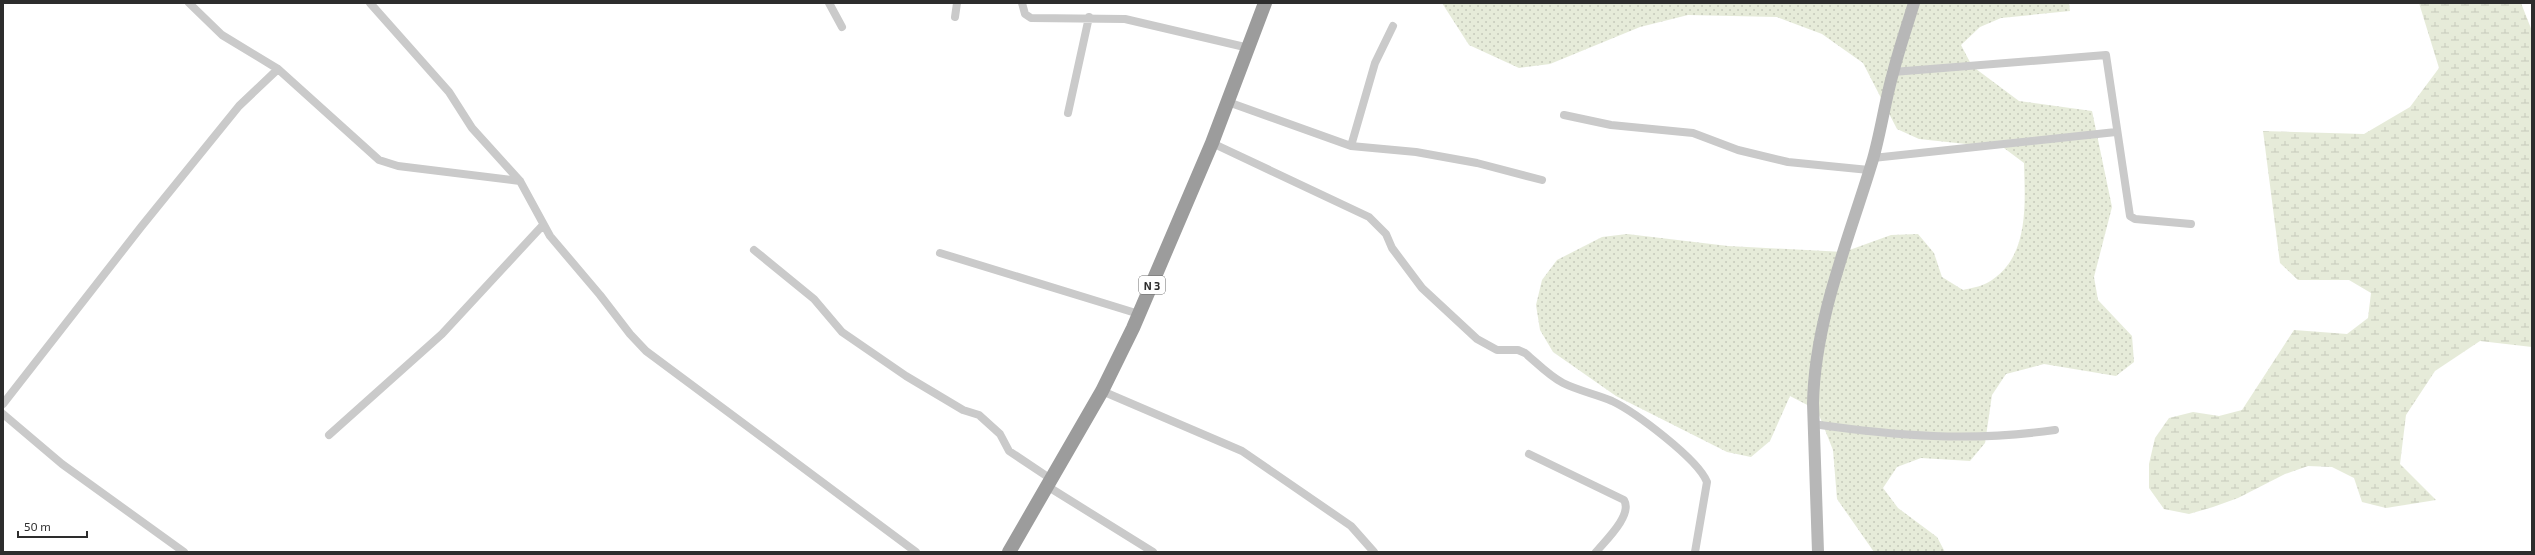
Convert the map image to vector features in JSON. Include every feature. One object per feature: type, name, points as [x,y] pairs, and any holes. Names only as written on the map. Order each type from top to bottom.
[{"type":"highway","name":"N 3","points":[[1009,552],[1102,391],[1139,314],[1212,143],[1265,3]]},
{"type":"main road","points":[[1818,552],[1813,424],[1814,380],[1822,327],[1837,269],[1873,158],[1893,72],[1914,3]]},
{"type":"street","points":[[190,3],[222,35],[278,69],[379,160],[398,166],[520,181]]},
{"type":"street","points":[[370,3],[449,92],[472,128],[520,181],[543,225],[630,334],[646,351],[916,552]]},
{"type":"street","points":[[828,3],[842,27]]},
{"type":"street","points":[[955,17],[957,3]]},
{"type":"street","points":[[1022,3],[1022,9],[1025,14],[1031,18],[1089,17],[1125,19],[1249,48]]},
{"type":"street","points":[[1068,113],[1089,17]]},
{"type":"street","points":[[1351,146],[1375,63],[1393,26]]},
{"type":"street","points":[[1893,72],[2102,54],[2108,58],[2116,132],[2130,216],[2135,219],[2191,224]]},
{"type":"street","points":[[3,404],[224,124],[239,106],[278,69]]},
{"type":"street","points":[[1228,102],[1351,146],[1416,152],[1477,163],[1542,180]]},
{"type":"street","points":[[1564,115],[1611,125],[1692,133],[1738,150],[1788,162],[1869,170]]},
{"type":"street","points":[[1873,158],[2116,132]]},
{"type":"street","points":[[1212,143],[1369,217],[1386,234],[1392,248],[1422,288],[1482,344],[1498,350],[1518,350],[1525,353],[1562,383],[1613,402],[1655,430],[1694,462],[1704,473],[1707,482],[1695,552]]},
{"type":"street","points":[[328,435],[442,334],[543,225]]},
{"type":"street","points":[[754,250],[814,299],[842,332],[906,376],[963,410],[979,415],[1000,434],[1009,451],[1049,482],[1153,552]]},
{"type":"street","points":[[940,254],[1139,314]]},
{"type":"street","points":[[1102,391],[1242,451],[1351,526],[1374,552]]},
{"type":"street","points":[[3,414],[62,464],[184,552]]},
{"type":"street","points":[[1813,424],[1890,435],[1964,438],[2008,437],[2055,430]]},
{"type":"street","points":[[1529,454],[1624,500],[1626,504],[1625,513],[1616,529],[1596,552]]},
{"type":"green space","points":[[1442,3],[2069,3],[2070,11],[2001,18],[1980,27],[1961,45],[1972,66],[2019,101],[2092,111],[2112,207],[2094,277],[2098,300],[2132,336],[2134,362],[2116,376],[2044,364],[2006,374],[1992,395],[1985,443],[1970,461],[1921,458],[1897,467],[1883,488],[1898,508],[1937,537],[1945,552],[1874,552],[1837,499],[1833,450],[1817,410],[1790,396],[1770,441],[1751,457],[1727,452],[1616,396],[1553,352],[1540,330],[1536,305],[1542,280],[1557,260],[1602,237],[1627,234],[1728,246],[1844,252],[1891,235],[1918,234],[1934,253],[1942,277],[1963,290],[1981,286],[2001,273],[2011,260],[2018,246],[2024,213],[2024,163],[2004,148],[1919,139],[1897,129],[1863,63],[1822,34],[1777,17],[1688,15],[1640,27],[1550,64],[1519,68],[1469,45]]},
{"type":"green space","points":[[2419,3],[2521,3],[2532,31],[2532,347],[2480,341],[2435,371],[2406,415],[2400,464],[2436,500],[2386,508],[2362,502],[2354,478],[2332,467],[2308,466],[2285,474],[2238,498],[2213,507],[2189,514],[2164,509],[2149,488],[2149,464],[2155,438],[2169,418],[2193,412],[2219,416],[2242,410],[2294,330],[2347,334],[2368,318],[2371,293],[2349,280],[2298,280],[2280,263],[2263,131],[2364,134],[2410,107],[2439,68]]}]
